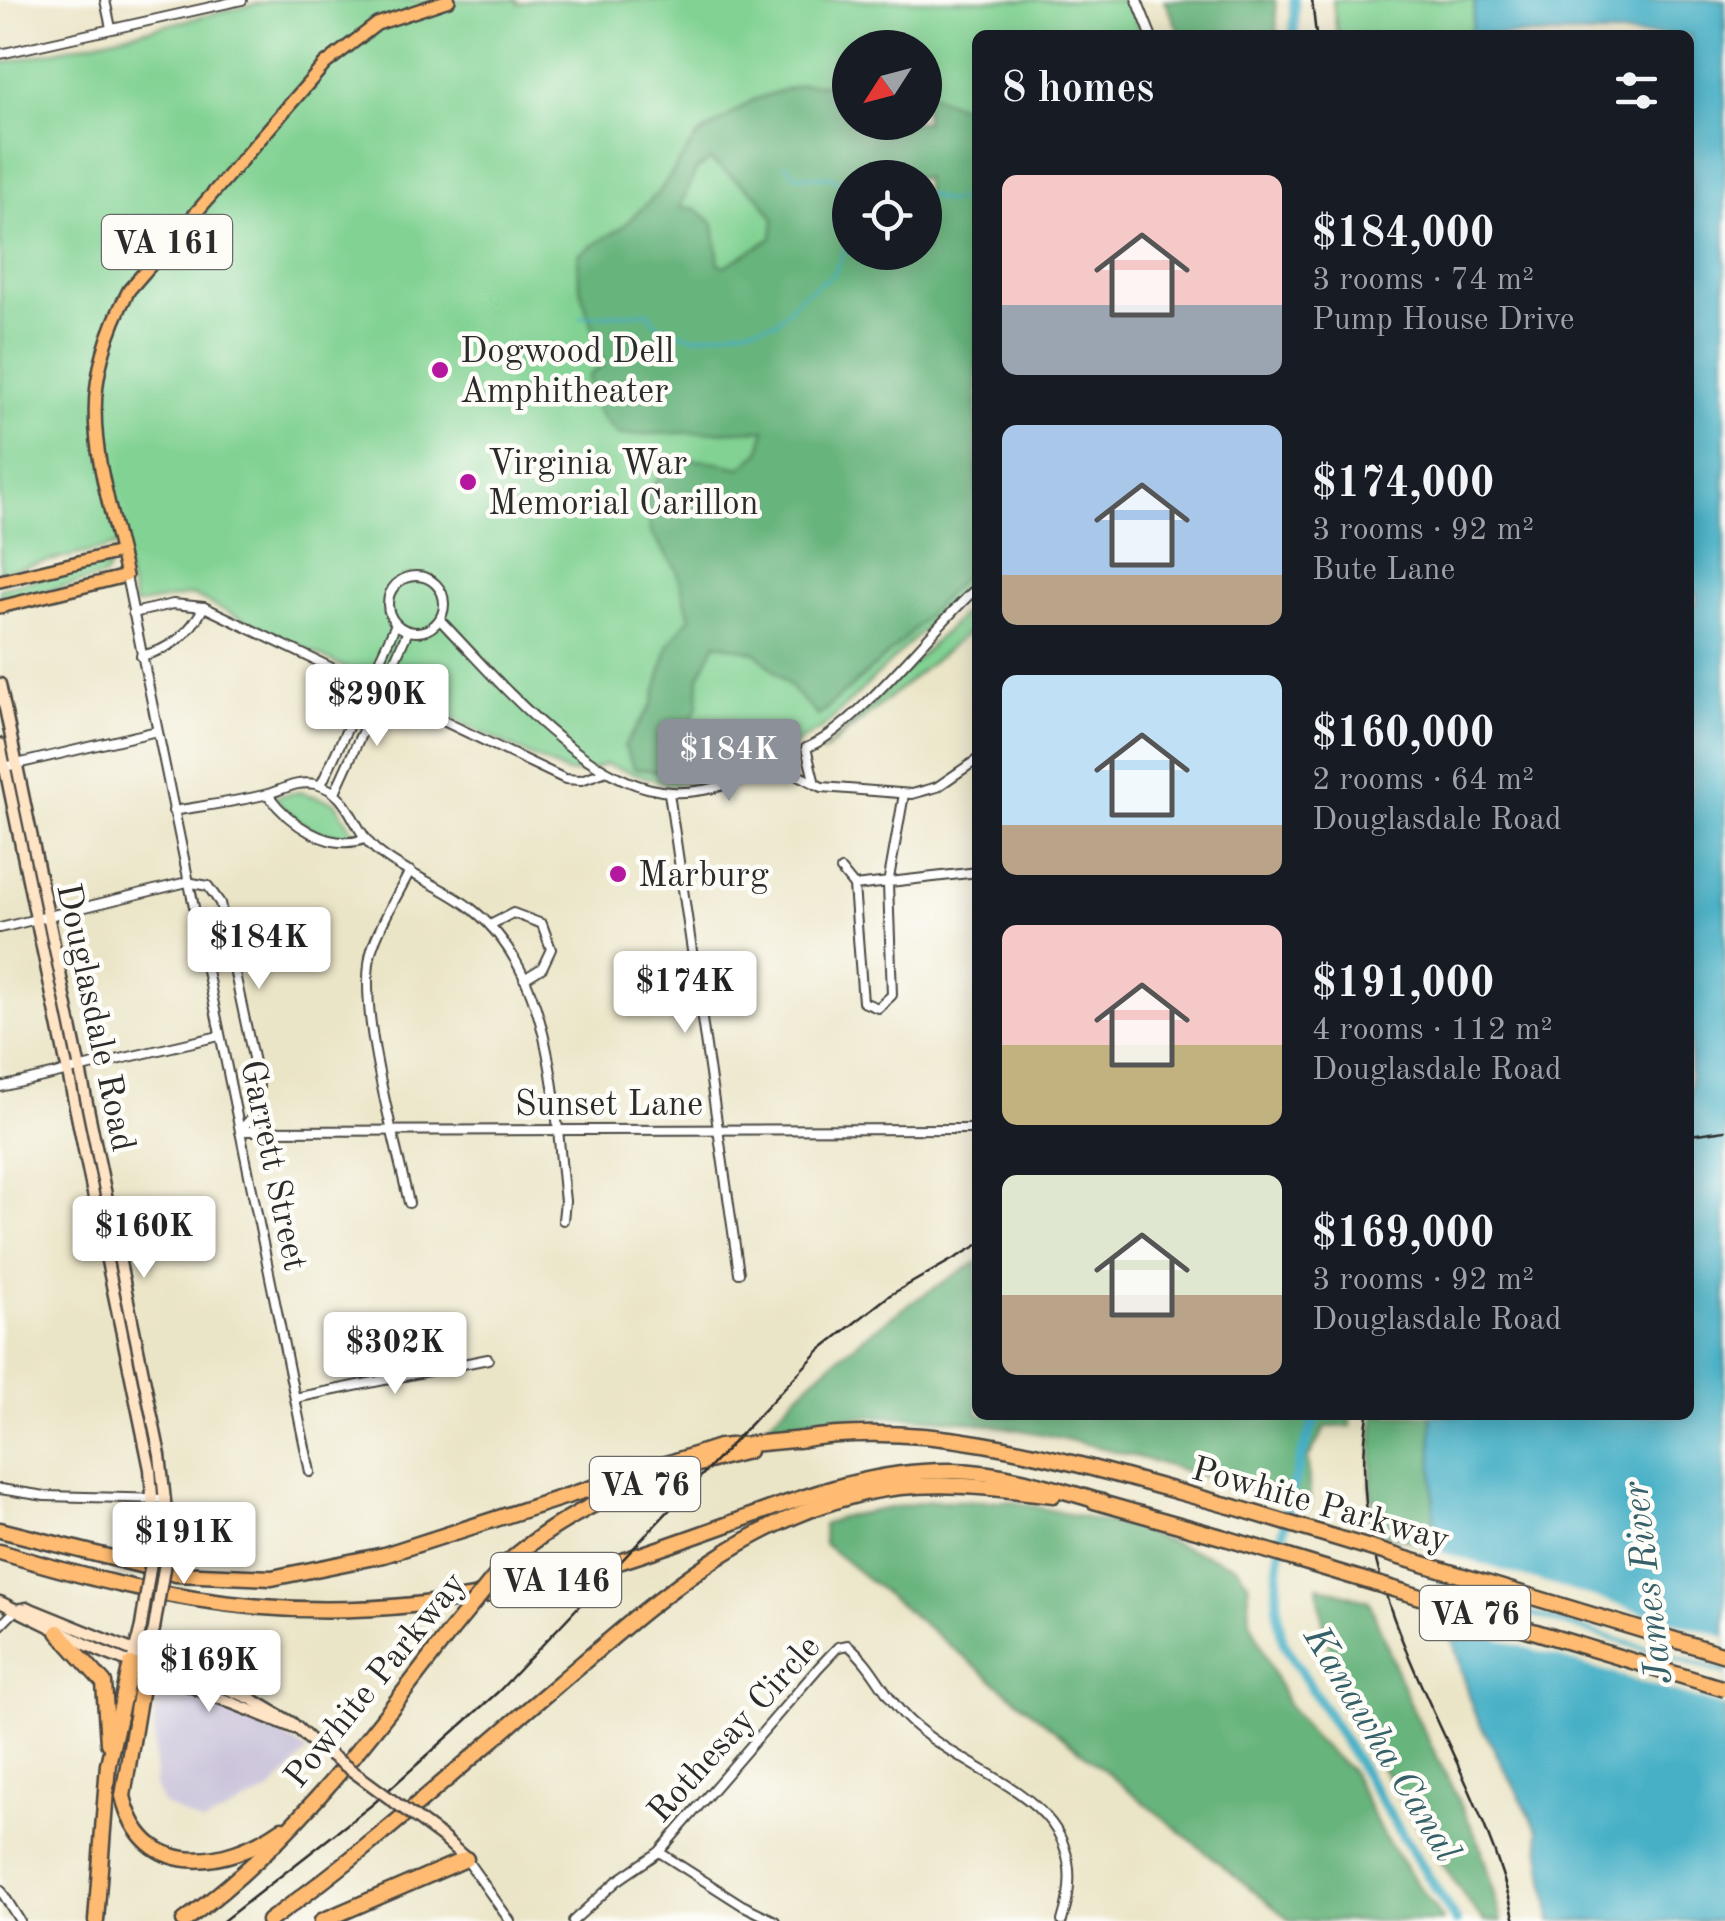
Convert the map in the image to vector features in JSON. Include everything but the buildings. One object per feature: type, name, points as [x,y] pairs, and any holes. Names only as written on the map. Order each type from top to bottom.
[{"type":"highway","name":"Powhite Parkway","points":[[184,1921],[240,1876],[311,1808],[503,1567],[528,1544],[597,1503],[740,1453],[804,1439],[876,1436],[982,1444],[1052,1458],[1234,1508],[1725,1655]]},
{"type":"highway","name":"VA 146","points":[[0,1530],[176,1574],[272,1578],[384,1555],[719,1447],[804,1439]]},
{"type":"highway","name":"VA 146","points":[[0,1552],[227,1607],[356,1612],[441,1604],[575,1575],[798,1498],[866,1480],[952,1471],[989,1474],[1021,1478],[1102,1502]]},
{"type":"highway","name":"Powhite Parkway","points":[[269,1921],[422,1799],[680,1581],[737,1542],[830,1503],[906,1486],[966,1485],[1102,1502],[1725,1688]]},
{"type":"highway","points":[[58,1632],[104,1683],[109,1710],[106,1843],[96,1921]]},
{"type":"highway","points":[[108,1764],[139,1660]]},
{"type":"highway","points":[[139,1660],[123,1796],[134,1824],[154,1846],[184,1859],[218,1861],[250,1849],[311,1808]]},
{"type":"highway","points":[[322,1921],[466,1858]]},
{"type":"main road","name":"VA 161","points":[[126,576],[95,435],[95,376],[108,328],[129,290],[162,247],[352,40],[402,6],[449,0]]},
{"type":"main road","points":[[0,581],[120,552]]},
{"type":"main road","points":[[0,607],[126,576]]},
{"type":"street","points":[[105,0],[111,28]]},
{"type":"street","points":[[0,54],[242,0]]},
{"type":"street","points":[[1137,0],[1149,30]]},
{"type":"street","name":"Garrett Street","points":[[126,576],[310,1472]]},
{"type":"street","points":[[416,576],[433,582],[443,595],[440,620],[423,632],[408,631],[396,624],[389,611],[390,594],[400,581],[416,576]]},
{"type":"street","points":[[815,784],[806,748],[837,733],[942,618],[972,592]]},
{"type":"street","points":[[133,613],[172,604],[204,607],[566,779],[581,780],[604,772]]},
{"type":"street","points":[[141,656],[176,644],[190,631],[204,607]]},
{"type":"street","points":[[440,620],[548,726],[604,772],[669,792],[720,787],[776,764],[815,784],[904,794],[936,787],[972,763]]},
{"type":"street","points":[[321,785],[396,624]]},
{"type":"street","points":[[336,792],[408,631]]},
{"type":"street","name":"Douglasdale Road","points":[[0,684],[7,767]]},
{"type":"street","points":[[7,767],[156,731]]},
{"type":"street","name":"Douglasdale Road","points":[[0,744],[42,917],[169,1538],[139,1660]]},
{"type":"street","points":[[173,811],[268,795],[298,784],[321,785],[336,792],[350,808],[365,839],[458,899],[490,925],[524,979],[544,1040],[557,1133],[563,1220]]},
{"type":"street","points":[[669,792],[739,1274]]},
{"type":"street","points":[[841,870],[854,886],[859,994],[863,1002],[878,1008],[892,995],[888,884],[904,794]]},
{"type":"street","points":[[268,795],[293,822],[320,836],[342,842],[365,839]]},
{"type":"street","points":[[409,1203],[370,1012],[368,972],[372,948],[410,871]]},
{"type":"street","points":[[854,886],[972,873]]},
{"type":"street","points":[[0,928],[188,882],[216,893],[260,1098],[258,1110],[240,1130]]},
{"type":"street","points":[[490,925],[513,913],[542,924],[552,949],[542,968],[524,979]]},
{"type":"street","points":[[0,1087],[220,1036]]},
{"type":"street","name":"Sunset Lane","points":[[240,1130],[557,1133],[972,1128]]},
{"type":"street","points":[[294,1398],[488,1359]]},
{"type":"street","points":[[0,1488],[45,1496],[160,1499]]},
{"type":"street","name":"Douglasdale Road","points":[[148,1627],[160,1499]]},
{"type":"street","points":[[0,1602],[58,1632],[139,1660]]},
{"type":"street","points":[[0,1626],[16,1610],[28,1608],[295,1728],[466,1858],[510,1921]]},
{"type":"street","name":"Rothesay Circle","points":[[776,1921],[742,1906],[659,1852],[819,1667],[838,1647],[848,1645],[862,1657],[911,1722],[1019,1790],[1042,1810],[1067,1853],[1071,1891],[1062,1921]]},
{"type":"street","points":[[573,1921],[617,1881],[659,1852]]},
{"type":"street","points":[[0,1890],[20,1921]]},
{"type":"shaded area","points":[[161,1687],[255,1718],[308,1751],[272,1790],[203,1824],[162,1804],[155,1786],[154,1715]]},
{"type":"green space","points":[[273,0],[517,0],[518,4],[533,0],[1128,0],[1140,30],[972,30],[972,582],[823,728],[768,758],[724,775],[671,785],[605,764],[588,772],[567,773],[192,595],[135,605],[121,545],[0,572],[0,64]]},
{"type":"green space","points":[[1164,0],[1275,0],[1277,30],[1179,30]]},
{"type":"green space","points":[[1333,0],[1475,0],[1472,30],[1336,30]]},
{"type":"green space","points":[[802,84],[832,84],[832,140],[942,140],[942,99],[972,111],[972,567],[901,643],[818,716],[757,653],[716,643],[699,677],[698,707],[682,735],[682,775],[634,768],[624,746],[652,705],[669,644],[690,617],[677,570],[651,533],[645,497],[667,470],[686,460],[741,468],[760,452],[765,430],[619,435],[596,409],[588,376],[602,366],[579,282],[579,254],[621,228],[660,191],[695,139],[753,100]],"holes":[[[710,160],[758,196],[774,219],[772,238],[725,266],[719,264],[714,224],[696,209],[680,207],[696,170]]]},
{"type":"green space","points":[[99,564],[109,569],[104,577],[0,602],[0,588]]},
{"type":"green space","points":[[972,605],[972,629],[821,754]]},
{"type":"green space","points":[[299,792],[335,802],[357,838],[321,833],[291,815],[274,797]]},
{"type":"green space","points":[[972,1265],[972,1420],[1351,1420],[1351,1426],[1326,1427],[1308,1458],[1310,1508],[1108,1449],[971,1422],[833,1418],[763,1429],[812,1380],[918,1298]]},
{"type":"green space","points":[[1374,1420],[1431,1420],[1436,1549],[1376,1531],[1371,1487]]},
{"type":"green space","points":[[930,1501],[1010,1501],[1131,1528],[1236,1566],[1248,1582],[1250,1620],[1286,1702],[1315,1739],[1351,1771],[1382,1833],[1443,1921],[1291,1921],[824,1544],[823,1525],[840,1517]]},
{"type":"green space","points":[[1318,1586],[1369,1601],[1409,1701],[1480,1844],[1501,1921],[1484,1921],[1466,1899],[1372,1750],[1337,1670]]},
{"type":"water","name":"James River","points":[[1475,0],[1725,0],[1725,1921],[1551,1921],[1538,1830],[1474,1712],[1436,1583],[1431,1420],[1694,1420],[1694,30],[1472,30]]},
{"type":"pier","points":[[1431,1549],[1725,1637],[1725,1670],[1431,1581]]},
{"type":"pier","points":[[1432,1587],[1725,1675],[1725,1707],[1442,1622]]},
{"type":"waterway","name":"Kanawha Canal","points":[[1294,0],[1294,30]]},
{"type":"waterway","points":[[785,164],[797,176],[832,178]]},
{"type":"waterway","points":[[942,200],[972,197]]},
{"type":"waterway","points":[[580,317],[647,312],[657,325],[694,337],[777,322],[799,297],[836,270]]},
{"type":"waterway","name":"Kanawha Canal","points":[[1315,1420],[1290,1497],[1279,1560],[1277,1591],[1284,1644],[1456,1921]]},
{"type":"railway","points":[[1312,0],[1315,30]]},
{"type":"railway","points":[[1694,1134],[1725,1130]]},
{"type":"railway","points":[[223,1921],[373,1804],[499,1691],[820,1350],[890,1295],[972,1248]]},
{"type":"railway","points":[[1368,1420],[1364,1484],[1373,1549],[1391,1612],[1472,1795],[1515,1921]]},
{"type":"place","name":"Dogwood Dell Amphitheater","points":[[440,370]]},
{"type":"place","name":"Virginia War Memorial Carillon","points":[[468,482]]},
{"type":"place","name":"Marburg","points":[[618,874]]}]
